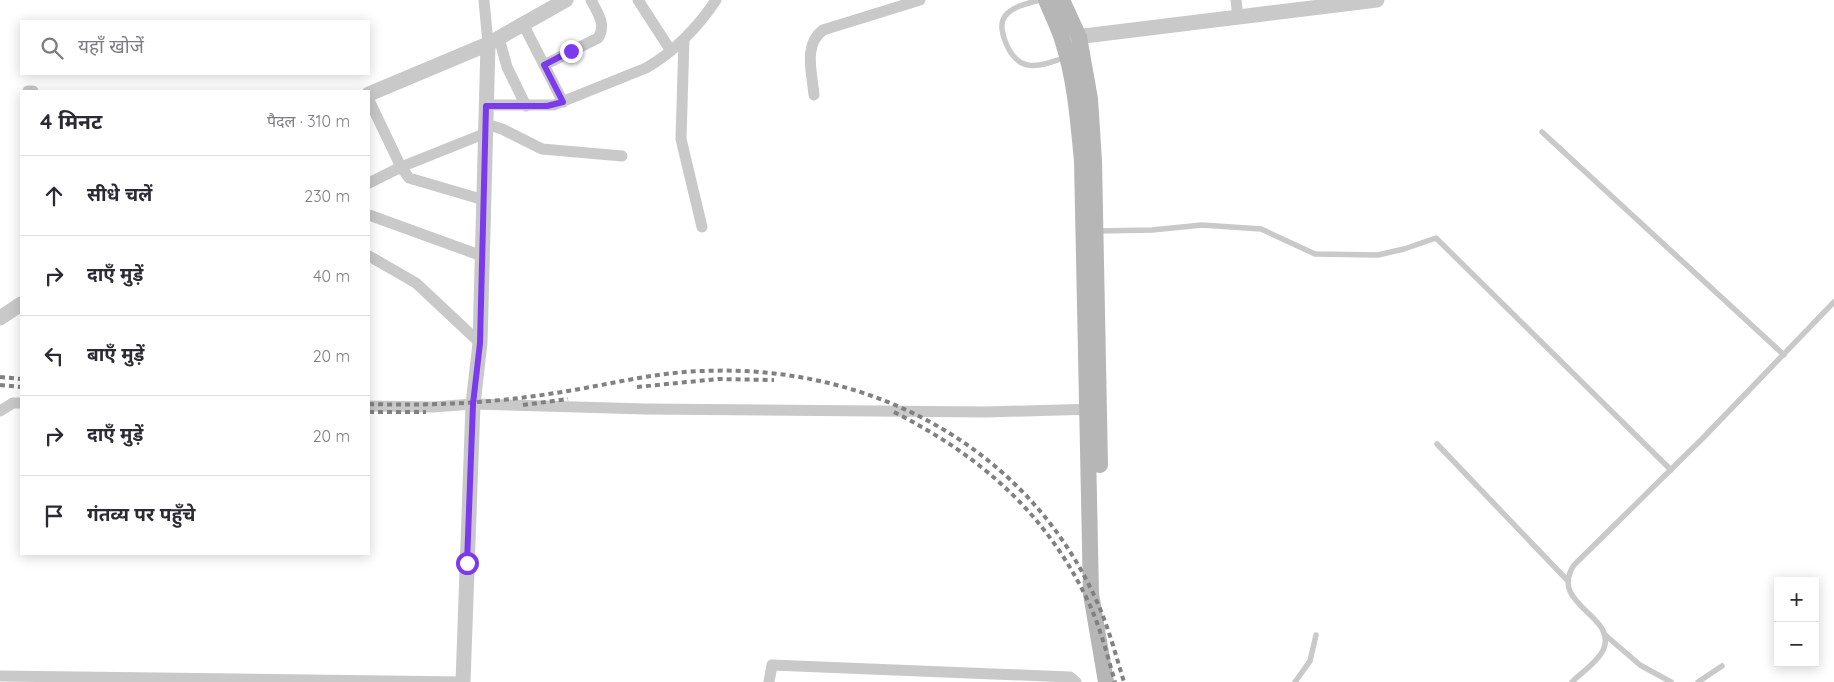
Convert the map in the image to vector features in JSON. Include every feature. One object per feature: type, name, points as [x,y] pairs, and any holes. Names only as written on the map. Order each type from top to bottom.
[{"type":"main road","points":[[1046,0],[1062,40],[1076,100],[1082,161],[1090,255],[1093,409],[1102,596],[1113,682]]},
{"type":"main road","points":[[1062,0],[1079,37],[1090,99],[1095,231],[1090,255]]},
{"type":"street","points":[[484,0],[494,41],[526,106]]},
{"type":"street","points":[[370,94],[494,41],[566,0]]},
{"type":"street","points":[[544,65],[598,38],[601,34],[603,25],[591,0]]},
{"type":"street","points":[[638,0],[671,51]]},
{"type":"street","points":[[486,106],[554,105],[646,68],[671,51],[684,39],[716,0]]},
{"type":"street","points":[[814,95],[810,45],[815,36],[823,30],[920,0]]},
{"type":"street","points":[[1236,0],[1238,18]]},
{"type":"street","points":[[1062,40],[1377,0]]},
{"type":"street","points":[[523,24],[563,102]]},
{"type":"street","points":[[684,39],[680,139],[702,226]]},
{"type":"street","points":[[0,676],[463,682],[473,404],[480,343],[486,106],[494,41]]},
{"type":"street","points":[[370,102],[406,176],[414,181],[484,200]]},
{"type":"street","points":[[370,182],[486,129],[502,129],[542,150],[622,156]]},
{"type":"street","points":[[370,215],[482,256]]},
{"type":"street","points":[[370,257],[416,283],[480,343]]},
{"type":"street","points":[[0,318],[20,305]]},
{"type":"street","points":[[0,411],[12,403],[20,403]]},
{"type":"street","points":[[370,406],[433,407],[473,404],[936,412],[1093,409]]},
{"type":"street","points":[[769,682],[772,665],[902,676],[1070,677],[1076,682]]},
{"type":"lane","points":[[1040,0],[1014,9],[1005,16],[1002,28],[1009,51],[1015,60],[1023,64],[1045,65],[1066,57]]},
{"type":"lane","points":[[1542,132],[1784,354]]},
{"type":"lane","points":[[1095,231],[1152,230],[1202,225],[1261,229],[1315,254],[1370,255],[1404,249],[1436,238],[1671,470]]},
{"type":"lane","points":[[1567,580],[1574,565],[1671,470],[1834,302]]},
{"type":"lane","points":[[1437,444],[1567,580],[1569,591],[1604,634],[1640,665],[1671,682]]},
{"type":"lane","points":[[1572,682],[1602,652],[1605,646],[1604,634]]},
{"type":"lane","points":[[1295,682],[1310,661],[1316,636]]},
{"type":"lane","points":[[1698,682],[1722,666]]},
{"type":"railway","points":[[370,404],[416,405],[509,399],[648,377],[704,371],[766,373],[826,382],[883,400],[937,426],[987,459],[1031,500],[1068,549],[1098,604],[1124,682]]},
{"type":"railway","points":[[0,377],[20,379]]},
{"type":"railway","points":[[637,387],[718,379],[774,380]]},
{"type":"railway","points":[[0,385],[20,387]]},
{"type":"railway","points":[[523,405],[568,399]]},
{"type":"railway","points":[[370,412],[426,412]]},
{"type":"railway","points":[[894,412],[954,447],[981,467],[1007,489],[1030,513],[1051,539],[1087,599],[1092,609],[1115,682]]},
{"type":"route","points":[[467,563],[473,404],[480,343],[486,106],[547,106],[563,102],[544,65],[571,51]]}]
